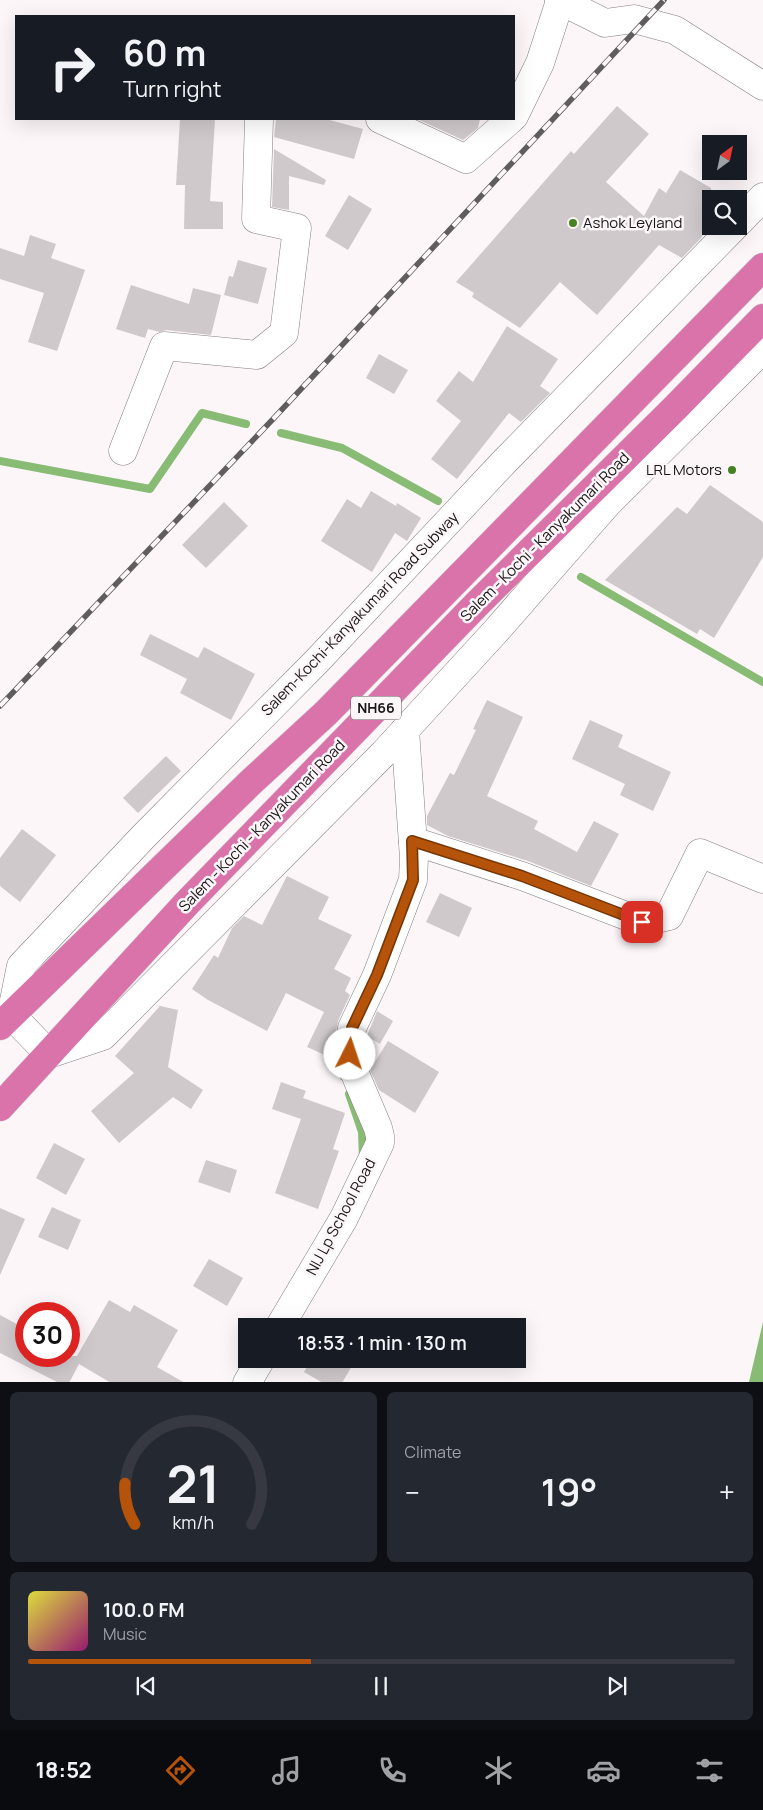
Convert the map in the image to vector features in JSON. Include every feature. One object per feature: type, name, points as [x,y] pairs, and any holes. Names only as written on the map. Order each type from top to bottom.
[{"type":"highway","name":"NH66","points":[[6,1021],[251,782],[326,713],[763,268]]},
{"type":"highway","name":"Salem - Kochi - Kanyakumari Road","points":[[0,1107],[187,903],[477,604],[676,408],[763,318]]},
{"type":"street","points":[[515,115],[540,63],[559,0],[605,23],[634,20],[675,30],[763,86]]},
{"type":"street","points":[[123,451],[164,346],[257,355],[284,333],[297,228],[256,219],[259,120]]},
{"type":"street","points":[[382,120],[466,159],[510,120]]},
{"type":"street","points":[[747,214],[763,197]]},
{"type":"street","name":"Salem-Kochi-Kanyakumari Road Subway","points":[[6,1021],[21,966],[143,837],[317,661],[505,461],[726,235]]},
{"type":"street","points":[[6,1021],[49,1054],[103,1036],[377,760],[495,632],[608,503],[763,349]]},
{"type":"street","name":"NIJ Lp School Road","points":[[285,1318],[344,1218],[380,1143],[378,1128],[353,1069],[349,1047],[352,1028],[377,975],[413,880],[405,730]]},
{"type":"street","points":[[412,841],[522,876],[642,922],[669,916],[700,853],[763,879]]},
{"type":"street","points":[[247,1382],[256,1368]]},
{"type":"shaded area","points":[[763,1322],[763,1382],[749,1382]]},
{"type":"building","points":[[617,106],[649,134],[606,182],[644,216],[659,188],[666,193],[680,170],[711,188],[711,190],[702,190],[703,235],[682,258],[659,245],[597,315],[560,282],[520,328],[472,297],[474,293],[456,282],[571,151],[574,154]]},
{"type":"building","points":[[180,120],[215,120],[210,201],[223,202],[223,229],[184,229],[185,185],[176,185]]},
{"type":"building","points":[[276,120],[330,120],[363,129],[354,159],[274,137]]},
{"type":"building","points":[[419,120],[480,120],[478,128],[463,140]]},
{"type":"building","points":[[274,149],[326,180],[324,185],[289,176],[289,210],[272,207]]},
{"type":"building","points":[[349,195],[372,209],[348,250],[325,236]]},
{"type":"building","points":[[30,235],[56,244],[51,258],[85,270],[57,351],[28,342],[44,293],[0,279],[0,248],[24,256]]},
{"type":"building","points":[[238,260],[267,268],[258,304],[224,295],[229,276],[233,277]]},
{"type":"building","points":[[131,285],[189,304],[193,288],[221,295],[211,335],[166,330],[160,332],[148,329],[145,338],[116,329]]},
{"type":"building","points":[[507,326],[558,359],[540,386],[550,393],[521,422],[509,413],[457,479],[431,459],[461,421],[436,401],[459,371],[473,382]]},
{"type":"building","points":[[379,354],[408,370],[394,394],[366,378]]},
{"type":"building","points":[[710,485],[763,522],[763,557],[714,638],[700,629],[697,634],[605,580],[677,507],[687,514]]},
{"type":"building","points":[[371,491],[396,506],[397,503],[421,518],[407,541],[395,533],[372,572],[321,541],[347,499],[361,508]]},
{"type":"building","points":[[224,502],[248,526],[206,568],[182,545]]},
{"type":"building","points":[[150,634],[198,658],[204,647],[255,674],[231,720],[180,693],[187,679],[140,655]]},
{"type":"building","points":[[487,700],[523,717],[487,796],[538,821],[534,829],[577,852],[594,821],[619,834],[591,886],[528,861],[448,836],[427,825],[427,816],[450,773],[454,775],[476,730],[473,729]]},
{"type":"building","points":[[590,720],[623,735],[618,747],[671,772],[653,811],[620,795],[625,784],[572,759]]},
{"type":"building","points":[[166,756],[181,771],[138,813],[123,798]]},
{"type":"building","points":[[22,829],[56,855],[20,902],[0,886],[0,858]]},
{"type":"building","points":[[287,876],[329,897],[318,919],[352,935],[334,969],[351,978],[345,991],[350,995],[338,1021],[334,1041],[327,1056],[307,1047],[324,1012],[286,993],[267,1031],[208,1000],[192,989],[214,955],[218,958],[232,928],[244,916],[262,925]]},
{"type":"building","points":[[440,893],[472,908],[459,937],[426,922]]},
{"type":"building","points":[[160,1006],[178,1010],[168,1067],[203,1090],[191,1109],[173,1097],[119,1143],[91,1111],[134,1073],[115,1056]]},
{"type":"building","points":[[377,1011],[393,1021],[380,1044],[367,1036]]},
{"type":"building","points":[[388,1041],[439,1072],[415,1113],[379,1090],[370,1070]]},
{"type":"building","points":[[281,1082],[306,1091],[303,1098],[345,1113],[333,1149],[339,1151],[318,1209],[275,1193],[301,1119],[272,1109]]},
{"type":"building","points":[[54,1143],[85,1159],[66,1195],[36,1178]]},
{"type":"building","points":[[206,1160],[237,1170],[230,1193],[198,1182]]},
{"type":"building","points":[[52,1207],[81,1220],[68,1250],[38,1237]]},
{"type":"building","points":[[0,1208],[25,1219],[0,1275]]},
{"type":"building","points":[[209,1259],[243,1278],[227,1306],[193,1286]]},
{"type":"building","points":[[109,1300],[130,1312],[134,1305],[178,1330],[157,1367],[183,1382],[109,1382],[80,1365],[80,1351]]},
{"type":"building","points":[[0,1315],[15,1323],[15,1361],[0,1353]]},
{"type":"building","points":[[28,1367],[77,1367],[70,1382],[57,1382]]},
{"type":"building","points":[[306,1368],[351,1368],[343,1382],[321,1382],[304,1372]]},
{"type":"waterway","points":[[0,461],[150,489],[202,413],[246,424]]},
{"type":"waterway","points":[[281,433],[342,448],[438,501]]},
{"type":"waterway","points":[[581,577],[763,682]]},
{"type":"waterway","points":[[339,1042],[332,1055],[343,1076]]},
{"type":"waterway","points":[[349,1094],[362,1132],[363,1158]]},
{"type":"railway","points":[[0,706],[274,418],[664,0]]},
{"type":"place","name":"Ashok Leyland","points":[[573,223]]},
{"type":"place","name":"LRL Motors","points":[[732,470]]},
{"type":"route","points":[[350,1054],[349,1047],[352,1028],[377,975],[413,880],[414,858],[412,841],[522,876],[642,922]]}]
